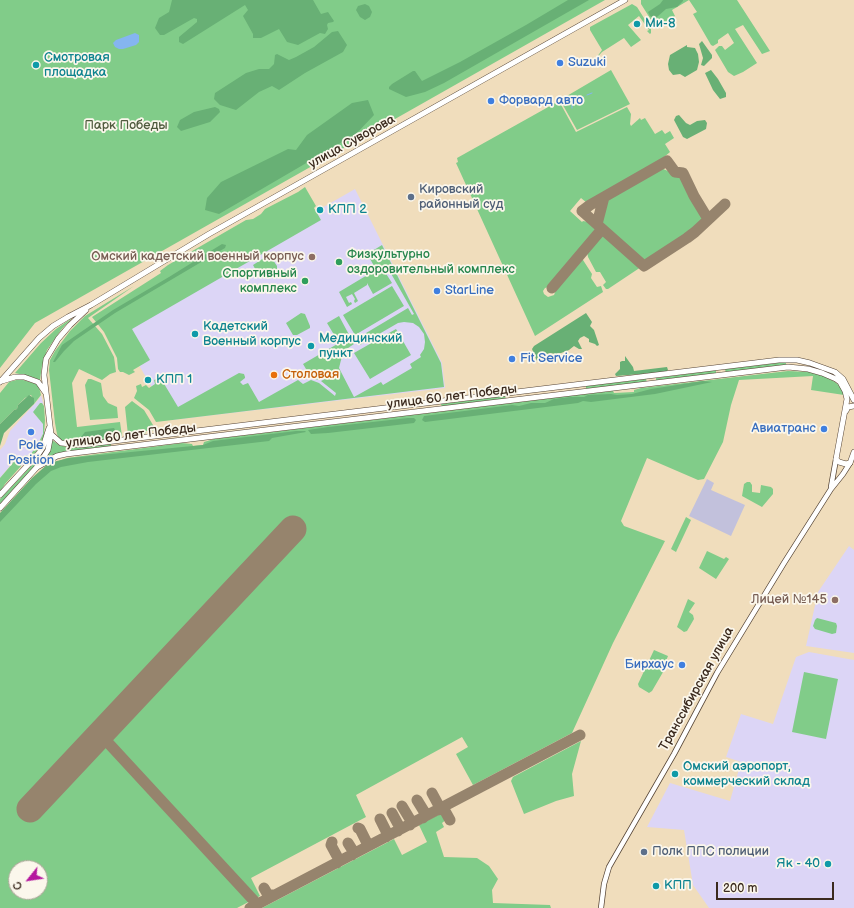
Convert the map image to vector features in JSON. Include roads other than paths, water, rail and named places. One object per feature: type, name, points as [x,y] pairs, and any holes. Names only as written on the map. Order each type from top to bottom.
[{"type":"main road","name":"улица Суворова","points":[[91,305],[209,234],[625,0]]},
{"type":"main road","points":[[0,382],[39,338],[53,326],[91,305]]},
{"type":"main road","points":[[0,508],[38,468],[48,450],[51,434],[46,394],[45,368],[50,351],[70,324],[91,305]]},
{"type":"main road","name":"улица 60 лет Победы","points":[[51,434],[57,441],[67,444],[81,445],[779,360],[792,360],[810,363],[830,369],[840,375],[854,400]]},
{"type":"main road","points":[[720,367],[720,376]]},
{"type":"main road","name":"улица 60 лет Победы","points":[[38,468],[57,456],[788,367],[808,369],[822,373],[836,379],[843,387],[847,399],[846,410],[831,489]]},
{"type":"main road","points":[[0,382],[15,377],[31,379],[38,382],[46,394]]},
{"type":"main road","points":[[580,385],[581,392]]},
{"type":"main road","points":[[436,402],[436,410]]},
{"type":"main road","points":[[846,410],[848,407],[854,406]]},
{"type":"main road","points":[[0,495],[39,453],[43,447],[49,424]]},
{"type":"main road","points":[[247,425],[248,433]]},
{"type":"main road","points":[[179,433],[180,441]]},
{"type":"main road","points":[[115,441],[116,449]]},
{"type":"main road","points":[[831,489],[850,463],[854,452]]},
{"type":"main road","points":[[836,459],[842,464],[850,463]]},
{"type":"main road","name":"Транссибирская улица","points":[[601,908],[604,884],[616,854],[674,754],[717,672],[831,489]]},
{"type":"water","points":[[135,33],[139,35],[139,42],[136,45],[123,49],[115,47],[113,43],[116,40]]},
{"type":"waterway","points":[[587,95],[592,93]]},
{"type":"waterway","points":[[572,108],[573,101],[584,97]]},
{"type":"place","name":"Ми-8","points":[[637,24]]},
{"type":"place","name":"Suzuki","points":[[560,63]]},
{"type":"place","name":"Смотровая площадка","points":[[36,65]]},
{"type":"place","name":"Форвард авто","points":[[491,101]]},
{"type":"place","name":"Кировский районный суд","points":[[411,197]]},
{"type":"place","name":"КПП 2","points":[[320,210]]},
{"type":"place","name":"Омский кадетский военный корпус","points":[[312,257]]},
{"type":"place","name":"Физкультурно оздоровительный комплекс","points":[[339,262]]},
{"type":"place","name":"Спортивный комплекс","points":[[305,281]]},
{"type":"place","name":"StarLine","points":[[437,291]]},
{"type":"place","name":"Кадетский Военный корпус","points":[[195,334]]},
{"type":"place","name":"Медицинский пункт","points":[[311,346]]},
{"type":"place","name":"Fit Service","points":[[512,359]]},
{"type":"place","name":"Столовая","points":[[274,375]]},
{"type":"place","name":"КПП 1","points":[[148,380]]},
{"type":"place","name":"Авиатранс","points":[[824,429]]},
{"type":"place","name":"Pole Position","points":[[31,432]]},
{"type":"place","name":"Лицей №145","points":[[835,600]]},
{"type":"place","name":"Бирхаус","points":[[682,665]]},
{"type":"place","name":"Омский аэропорт, коммерческий склад","points":[[675,774]]},
{"type":"place","name":"Полк ППС полиции","points":[[644,852]]},
{"type":"place","name":"Як - 40","points":[[828,864]]},
{"type":"place","name":"КПП","points":[[656,886]]},
{"type":"park label","name":"Парк Победы","points":[[126,126]]}]
